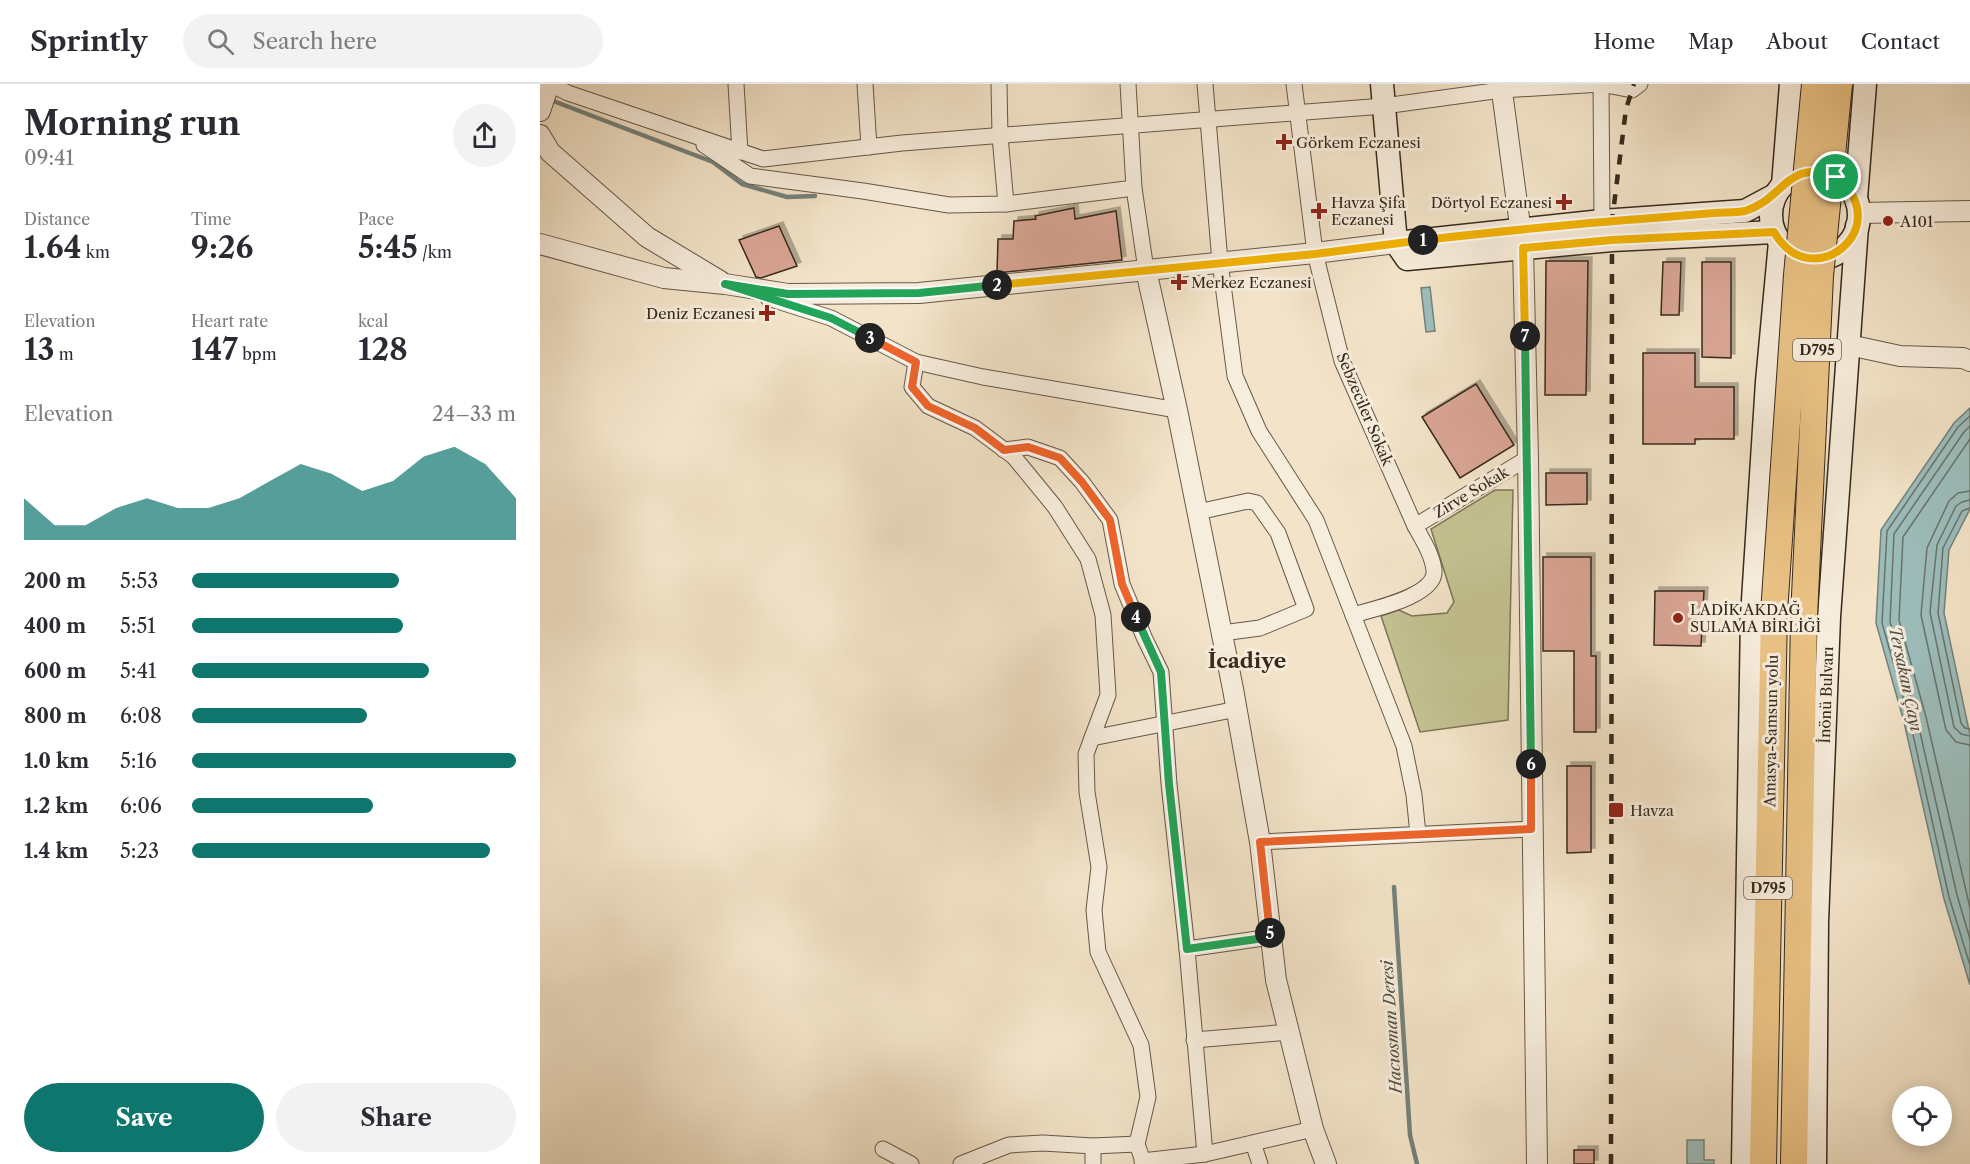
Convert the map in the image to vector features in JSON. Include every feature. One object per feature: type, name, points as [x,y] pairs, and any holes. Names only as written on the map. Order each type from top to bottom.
[{"type":"highway","name":"Amasya-Samsun yolu","points":[[1762,1164],[1774,613],[1797,275],[1815,84]]},
{"type":"highway","name":"Amasya-Samsun yolu","points":[[1794,1164],[1804,617],[1820,276],[1839,84]]},
{"type":"main road","points":[[1743,1164],[1752,616],[1777,237],[1771,219],[1771,207],[1779,190],[1791,84]]},
{"type":"main road","name":"İnönü Bulvarı","points":[[1815,1164],[1817,922],[1829,629],[1865,84]]},
{"type":"main road","points":[[1383,95],[1401,251],[1521,239],[1777,237]]},
{"type":"main road","points":[[1521,239],[1602,221],[1745,211],[1779,190],[1794,176],[1808,171],[1823,172],[1836,177],[1848,186],[1857,212],[1852,239],[1842,249],[1830,256],[1817,259],[1803,258],[1790,252],[1777,237]]},
{"type":"street","points":[[736,84],[740,152]]},
{"type":"street","points":[[866,84],[869,147]]},
{"type":"street","points":[[999,84],[1000,136],[1006,204]]},
{"type":"street","points":[[1128,84],[1134,188],[1146,270],[1177,410],[1237,709],[1260,842],[1276,980],[1313,1129],[1326,1164]]},
{"type":"street","points":[[1205,84],[1220,262],[1235,376],[1259,431],[1316,520],[1404,746],[1414,795],[1418,834]]},
{"type":"street","name":"Sebzeciler Sokak","points":[[1294,84],[1315,254],[1342,361],[1415,526],[1426,545],[1434,571],[1431,583],[1419,594],[1353,615]]},
{"type":"street","points":[[546,95],[568,93],[763,159],[869,147],[1296,113],[1383,95],[1501,87],[1601,84],[1632,90],[1640,84]]},
{"type":"street","points":[[1601,84],[1602,221]]},
{"type":"street","points":[[1501,87],[1521,239],[1528,458],[1537,1164]]},
{"type":"street","points":[[684,132],[750,176],[949,205],[1006,204],[1134,188]]},
{"type":"street","points":[[540,135],[550,152],[647,237],[725,284],[831,318],[916,362],[983,377],[1177,410]]},
{"type":"street","points":[[1857,212],[1970,211]]},
{"type":"street","points":[[540,244],[664,278],[725,284],[788,294],[919,293],[1220,262],[1315,254],[1401,251]]},
{"type":"street","points":[[1849,345],[1900,356],[1970,360]]},
{"type":"street","points":[[916,362],[912,387],[928,406],[975,428],[1014,457],[1055,507],[1088,559],[1103,615],[1108,695],[1086,754],[1087,792],[1099,867],[1094,910],[1098,952],[1141,1045],[1148,1097],[1137,1144],[1143,1163],[1205,1154],[1313,1129]]},
{"type":"street","points":[[1004,450],[1028,447],[1060,458],[1082,482],[1110,520],[1122,584],[1161,672],[1169,784],[1187,949],[1205,1154]]},
{"type":"street","name":"Zirve Sokak","points":[[1415,526],[1528,458]]},
{"type":"street","points":[[1198,512],[1248,501],[1257,503],[1278,533],[1306,609],[1260,628],[1222,633]]},
{"type":"street","points":[[1092,738],[1237,709]]},
{"type":"street","points":[[1260,842],[1531,829]]},
{"type":"street","points":[[1187,949],[1271,937]]},
{"type":"street","points":[[1194,1040],[1289,1032]]},
{"type":"street","points":[[1253,1143],[1260,1164]]},
{"type":"street","points":[[961,1164],[1009,1145],[1137,1144]]},
{"type":"street","points":[[1093,1146],[1093,1164]]},
{"type":"street","points":[[883,1149],[911,1164]]},
{"type":"shaded area","points":[[1495,490],[1513,490],[1508,720],[1420,732],[1381,616],[1399,610],[1412,616],[1447,613],[1454,602],[1431,529]]},
{"type":"water","points":[[1430,287],[1435,331],[1426,332],[1421,288]]},
{"type":"water","name":"Tersakan Çayı","points":[[1970,408],[1970,509],[1949,550],[1944,613],[1970,735],[1970,985],[1944,899],[1904,722],[1876,623],[1881,530],[1954,423]]},
{"type":"water","points":[[1687,1140],[1704,1140],[1704,1160],[1714,1160],[1714,1164],[1687,1164]]},
{"type":"building","points":[[1074,208],[1075,219],[1116,211],[1122,260],[997,273],[998,239],[1013,239],[1014,221],[1036,219],[1035,216]]},
{"type":"building","points":[[779,226],[797,266],[761,278],[756,277],[739,240]]},
{"type":"building","points":[[1546,261],[1588,261],[1586,395],[1545,395]]},
{"type":"building","points":[[1663,262],[1681,262],[1679,315],[1661,315]]},
{"type":"building","points":[[1702,262],[1731,262],[1731,358],[1702,357]]},
{"type":"building","points":[[1643,353],[1695,353],[1695,387],[1734,387],[1734,439],[1695,439],[1695,444],[1643,444]]},
{"type":"building","points":[[1476,384],[1514,445],[1460,478],[1422,417]]},
{"type":"building","points":[[1546,473],[1587,473],[1587,504],[1546,505]]},
{"type":"building","points":[[1543,557],[1591,557],[1591,656],[1596,656],[1596,732],[1574,732],[1574,651],[1543,651]]},
{"type":"building","name":"LADİK AKDAĞ SULAMA BİRLİĞİ","points":[[1655,591],[1704,591],[1701,646],[1654,645]]},
{"type":"building","points":[[1567,766],[1591,766],[1591,852],[1567,853]]},
{"type":"building","points":[[1574,1150],[1594,1150],[1594,1164],[1574,1164]]},
{"type":"waterway","name":"Hacıosman Deresi","points":[[548,99],[713,162],[742,184],[787,197],[815,196]]},
{"type":"waterway","name":"Hacıosman Deresi","points":[[1394,887],[1410,1135],[1417,1164]]},
{"type":"railway","points":[[1611,1164],[1612,221],[1626,109],[1634,84]]},
{"type":"place","name":"Görkem Eczanesi","points":[[1284,142]]},
{"type":"place","name":"Dörtyol Eczanesi","points":[[1564,202]]},
{"type":"place","name":"Havza Şifa Eczanesi","points":[[1319,211]]},
{"type":"place","name":"A101","points":[[1888,221]]},
{"type":"place","name":"Merkez Eczanesi","points":[[1179,282]]},
{"type":"place","name":"Deniz Eczanesi","points":[[767,313]]},
{"type":"place","name":"LADİK AKDAĞ SULAMA BİRLİĞİ","points":[[1678,618]]},
{"type":"place","name":"Havza","points":[[1616,810]]},
{"type":"district","name":"İcadiye","points":[[1247,660]]},
{"type":"route","points":[[1808,171],[1823,172],[1836,177],[1848,186],[1856,198],[1859,213],[1857,226],[1852,239],[1842,249],[1830,256],[1817,259],[1803,258],[1790,252],[1774,232],[1612,240],[1523,248],[1528,458],[1531,829],[1260,842],[1271,937],[1187,949],[1169,784],[1161,672],[1122,584],[1110,520],[1082,482],[1060,458],[1028,447],[1004,450],[975,428],[928,406],[912,387],[916,362],[831,318],[725,284],[788,294],[919,293],[1315,254],[1602,221],[1745,211],[1775,195],[1782,185],[1794,176],[1808,171]]}]
